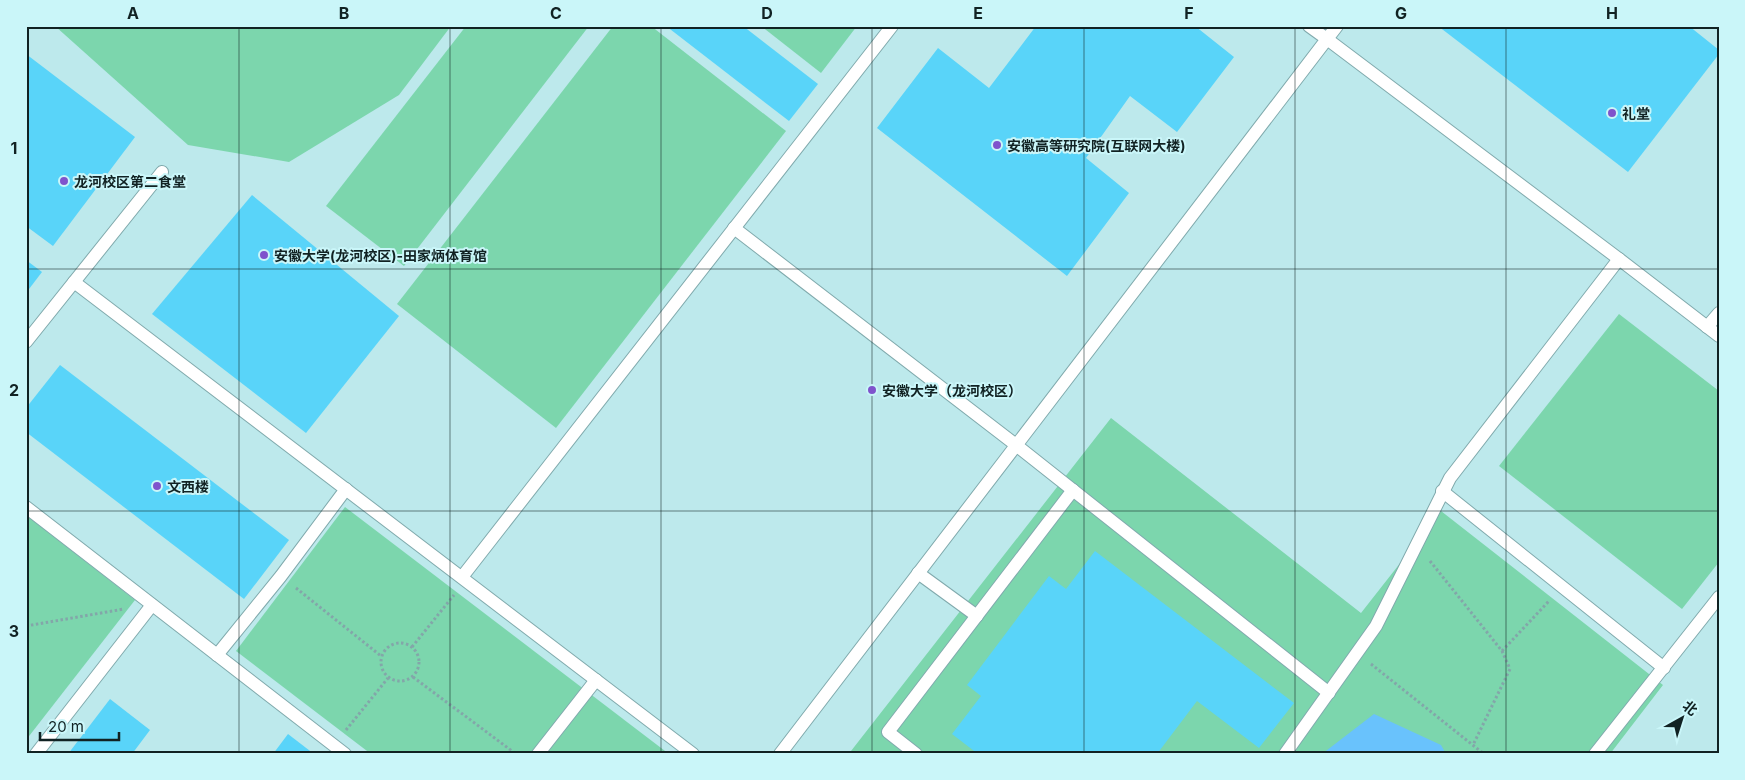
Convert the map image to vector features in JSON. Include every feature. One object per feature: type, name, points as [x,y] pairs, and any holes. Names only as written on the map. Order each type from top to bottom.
[{"type":"lane","points":[[464,579],[892,26]]},
{"type":"lane","points":[[1309,26],[1719,336]]},
{"type":"lane","points":[[780,754],[1337,26]]},
{"type":"lane","points":[[26,342],[162,172]]},
{"type":"lane","points":[[734,228],[1016,445],[1329,692]]},
{"type":"lane","points":[[1285,754],[1376,626],[1442,490],[1450,478],[1619,259]]},
{"type":"lane","points":[[74,282],[693,754]]},
{"type":"lane","points":[[1707,327],[1719,313]]},
{"type":"lane","points":[[217,655],[281,576],[346,489]]},
{"type":"lane","points":[[916,754],[888,732],[1073,490]]},
{"type":"lane","points":[[1442,490],[1664,668]]},
{"type":"lane","points":[[26,507],[345,754]]},
{"type":"lane","points":[[918,573],[977,616]]},
{"type":"lane","points":[[1595,754],[1719,597]]},
{"type":"lane","points":[[36,754],[152,604]]},
{"type":"lane","points":[[538,754],[596,680]]},
{"type":"path","points":[[1416,544],[1502,651],[1510,669],[1473,745]]},
{"type":"path","points":[[281,576],[381,656]]},
{"type":"path","points":[[412,647],[464,579]]},
{"type":"path","points":[[1502,651],[1563,587]]},
{"type":"path","points":[[26,626],[152,604]]},
{"type":"path","points":[[400,643],[412,647],[419,658],[419,665],[413,677],[401,682],[388,678],[381,668],[381,656],[389,646],[394,644],[400,643]]},
{"type":"path","points":[[1357,653],[1484,754]]},
{"type":"path","points":[[413,677],[516,754]]},
{"type":"path","points":[[334,746],[388,678]]},
{"type":"green space","points":[[55,26],[451,26],[399,95],[289,162],[188,145]]},
{"type":"green space","points":[[466,26],[589,26],[404,266],[326,206]]},
{"type":"green space","points":[[613,26],[651,26],[786,131],[556,428],[397,304]]},
{"type":"green space","points":[[761,26],[857,26],[821,73]]},
{"type":"green space","points":[[1619,314],[1719,391],[1719,562],[1682,609],[1499,466]]},
{"type":"green space","points":[[1111,418],[1361,613],[1441,511],[1663,685],[1610,754],[855,754],[851,751]]},
{"type":"green space","points":[[345,507],[669,754],[371,754],[236,651]]},
{"type":"green space","points":[[26,515],[135,600],[26,740]]},
{"type":"water","points":[[1374,714],[1441,745],[1446,754],[1322,754]]},
{"type":"building","points":[[666,26],[743,26],[818,84],[789,121]]},
{"type":"building","name":"安徽高等研究院(互联网大楼)","points":[[1036,26],[1195,26],[1234,57],[1177,132],[1130,96],[1086,158],[1129,193],[1067,276],[877,128],[938,48],[989,88]]},
{"type":"building","name":"礼堂","points":[[1438,26],[1689,26],[1719,50],[1719,54],[1628,172]]},
{"type":"building","name":"龙河校区第二食堂","points":[[26,54],[135,137],[53,246],[26,226]]},
{"type":"building","name":"安徽大学(龙河校区)-田家炳体育馆","points":[[252,195],[399,316],[306,433],[152,314]]},
{"type":"building","points":[[26,260],[42,272],[26,293]]},
{"type":"building","name":"文西楼","points":[[60,365],[289,540],[244,599],[26,432],[26,408]]},
{"type":"building","points":[[1095,551],[1294,703],[1259,748],[1197,701],[1157,754],[978,754],[952,734],[981,696],[967,685],[1049,576],[1066,589]]},
{"type":"building","points":[[110,699],[150,730],[132,754],[68,754]]},
{"type":"building","points":[[288,734],[314,754],[273,754]]},
{"type":"place","name":"礼堂","points":[[1612,113]]},
{"type":"place","name":"安徽高等研究院(互联网大楼)","points":[[997,145]]},
{"type":"place","name":"龙河校区第二食堂","points":[[64,181]]},
{"type":"place","name":"安徽大学(龙河校区)-田家炳体育馆","points":[[264,255]]},
{"type":"place","name":"安徽大学（龙河校区）","points":[[872,390]]},
{"type":"place","name":"文西楼","points":[[157,486]]}]
